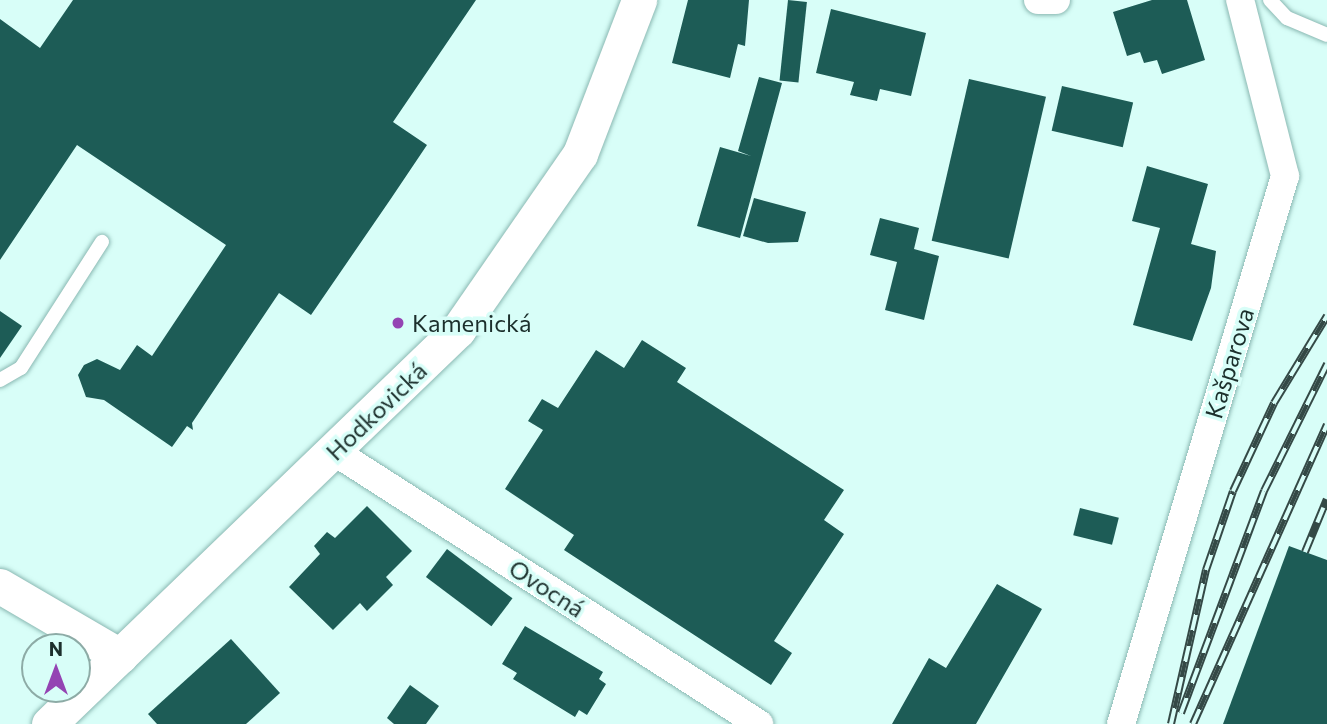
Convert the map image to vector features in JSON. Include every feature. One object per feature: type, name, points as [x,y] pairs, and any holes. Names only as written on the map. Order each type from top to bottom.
[{"type":"street","name":"Hodkovická","points":[[48,724],[335,452],[458,330],[580,154],[639,0]]},
{"type":"street","points":[[1038,0],[1056,0]]},
{"type":"street","name":"Kašparova","points":[[1121,724],[1284,176],[1241,0]]},
{"type":"street","name":"Ovocná","points":[[335,452],[759,724]]},
{"type":"street","points":[[0,586],[120,656]]},
{"type":"lane","points":[[1270,0],[1287,18],[1327,35]]},
{"type":"lane","points":[[0,380],[21,368],[102,242]]},
{"type":"building","points":[[73,0],[476,0],[393,122],[427,145],[390,200],[311,315],[279,293],[192,423],[193,430],[187,426],[172,447],[104,400],[86,397],[78,375],[84,365],[97,359],[120,370],[137,345],[152,356],[226,245],[77,145],[0,260],[0,19],[40,48]]},
{"type":"building","points":[[688,0],[749,0],[745,46],[738,44],[730,78],[672,63]]},
{"type":"building","points":[[788,0],[807,2],[798,83],[780,81]]},
{"type":"building","points":[[1152,0],[1187,0],[1205,60],[1162,74],[1157,60],[1144,63],[1140,52],[1127,56],[1113,12]]},
{"type":"building","points":[[831,9],[926,33],[911,96],[880,89],[877,101],[850,95],[854,82],[816,73]]},
{"type":"building","points":[[759,77],[782,83],[740,238],[697,226],[720,147],[751,156],[738,151]]},
{"type":"building","points":[[969,79],[1046,97],[1009,259],[932,241]]},
{"type":"building","points":[[1062,86],[1133,102],[1123,147],[1052,131]]},
{"type":"building","points":[[1147,166],[1208,184],[1191,244],[1216,251],[1211,288],[1192,341],[1133,325],[1160,228],[1132,221]]},
{"type":"building","points":[[754,198],[806,212],[798,242],[768,243],[743,236]]},
{"type":"building","points":[[880,218],[919,228],[914,249],[939,256],[924,320],[885,310],[897,262],[870,255]]},
{"type":"building","points":[[0,311],[22,326],[0,358]]},
{"type":"building","points":[[642,340],[686,368],[677,382],[844,490],[824,520],[844,534],[774,641],[792,653],[771,685],[564,550],[574,535],[505,489],[543,430],[528,421],[542,399],[558,408],[596,350],[624,368]]},
{"type":"building","points":[[367,506],[412,551],[386,577],[393,585],[367,611],[360,603],[333,630],[289,587],[320,554],[314,546],[327,532],[335,538]]},
{"type":"building","points":[[1080,508],[1119,518],[1112,545],[1073,535]]},
{"type":"building","points":[[1289,546],[1327,560],[1327,724],[1223,724]]},
{"type":"building","points":[[447,549],[512,598],[491,626],[426,577]]},
{"type":"building","points":[[997,584],[1042,609],[976,724],[892,724],[929,658],[946,668]]},
{"type":"building","points":[[525,626],[603,672],[599,679],[606,684],[587,715],[579,710],[575,717],[513,679],[517,673],[502,664]]},
{"type":"building","points":[[231,639],[280,693],[246,724],[157,724],[148,714]]},
{"type":"building","points":[[410,685],[439,706],[426,724],[394,724],[387,718]]},
{"type":"railway","points":[[1171,724],[1206,570],[1233,491],[1274,403],[1327,316]]},
{"type":"railway","points":[[1181,713],[1264,491],[1327,364]]},
{"type":"railway","points":[[1193,724],[1327,425]]},
{"type":"railway","points":[[1305,552],[1327,499]]},
{"type":"place","name":"Kamenická","points":[[398,323]]}]
